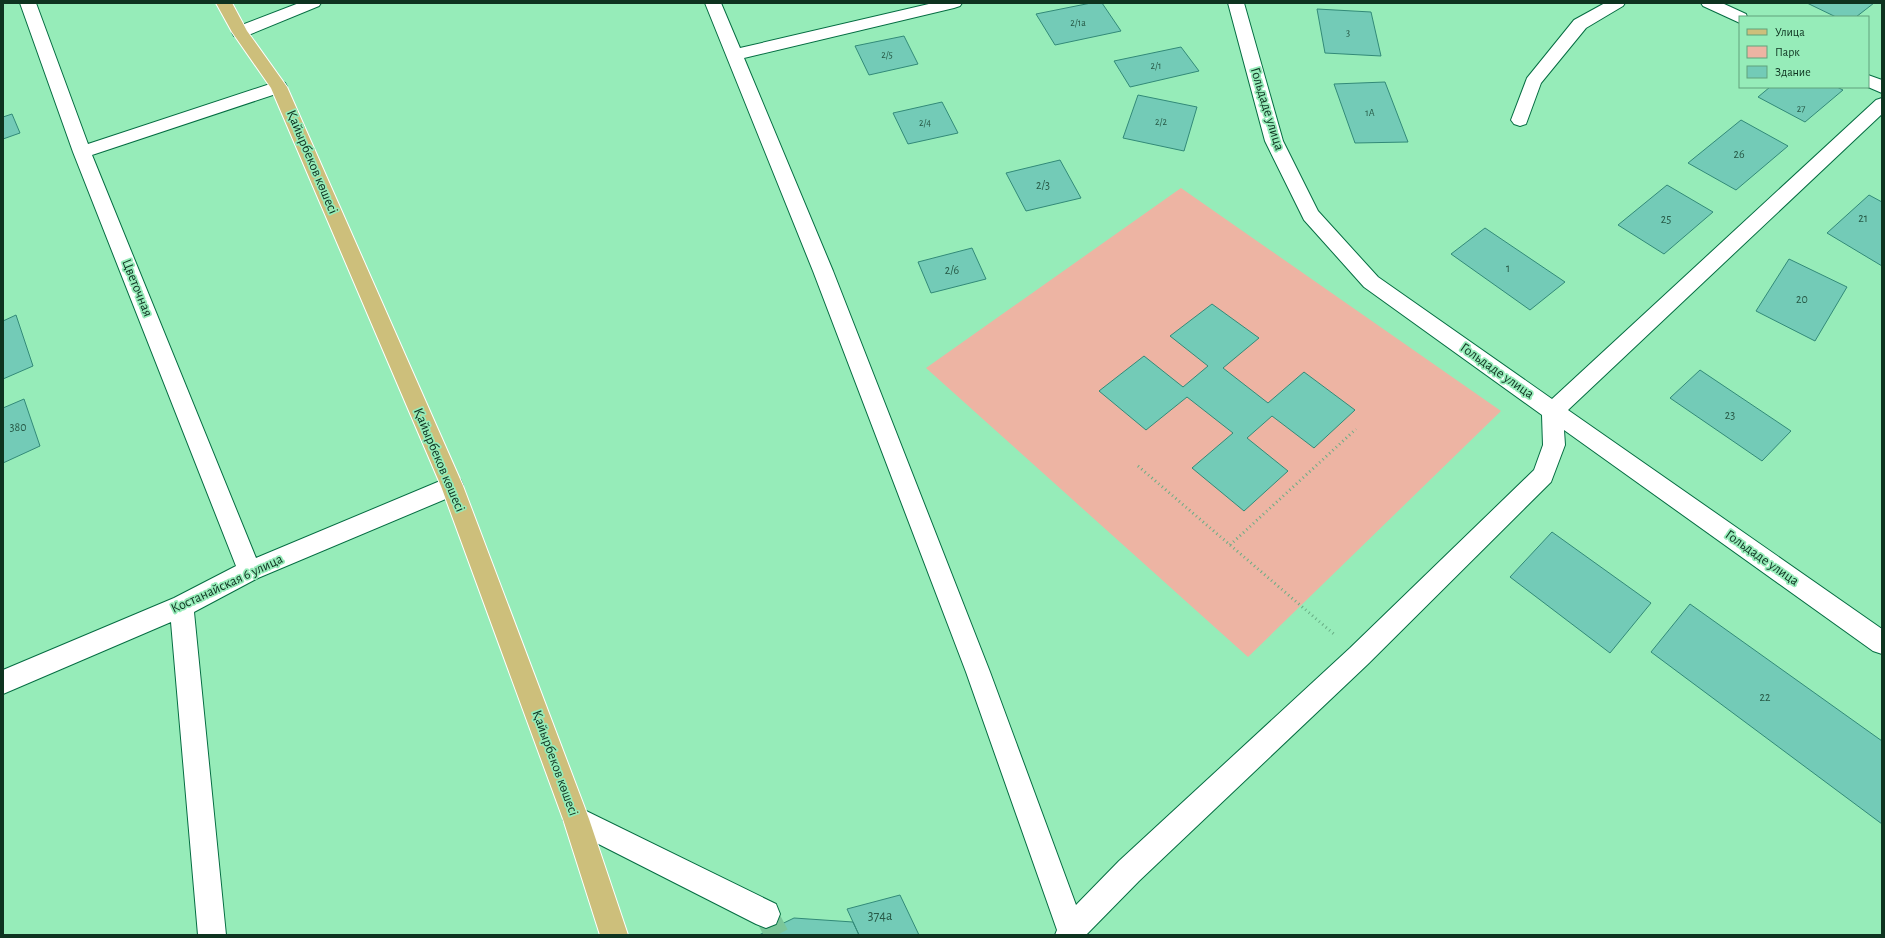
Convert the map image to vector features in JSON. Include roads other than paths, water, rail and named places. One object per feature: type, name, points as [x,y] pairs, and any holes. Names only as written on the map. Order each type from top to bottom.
[{"type":"main road","name":"Қайырбеков көшесі","points":[[224,3],[240,32],[279,87],[452,486],[576,819],[614,935]]},
{"type":"street","name":"Цветочная","points":[[28,3],[82,152],[250,571]]},
{"type":"street","points":[[240,32],[313,3]]},
{"type":"street","points":[[713,3],[823,271],[978,672],[1070,933],[1129,871],[1359,656],[1543,475],[1554,445],[1553,411],[1882,104]]},
{"type":"street","points":[[734,55],[954,3]]},
{"type":"street","name":"Гольдаде улица","points":[[1236,3],[1274,141],[1311,215],[1371,282],[1882,643]]},
{"type":"street","points":[[1520,120],[1533,82],[1580,24],[1617,3]]},
{"type":"street","points":[[1709,3],[1739,18]]},
{"type":"street","points":[[1869,80],[1882,87]]},
{"type":"street","points":[[82,152],[279,87]]},
{"type":"street","name":"Костанайская 6 улица","points":[[3,682],[182,606],[250,571],[452,486]]},
{"type":"street","points":[[182,606],[212,935]]},
{"type":"street","points":[[576,819],[766,914]]},
{"type":"tunnel","points":[[766,914],[777,935]]}]
